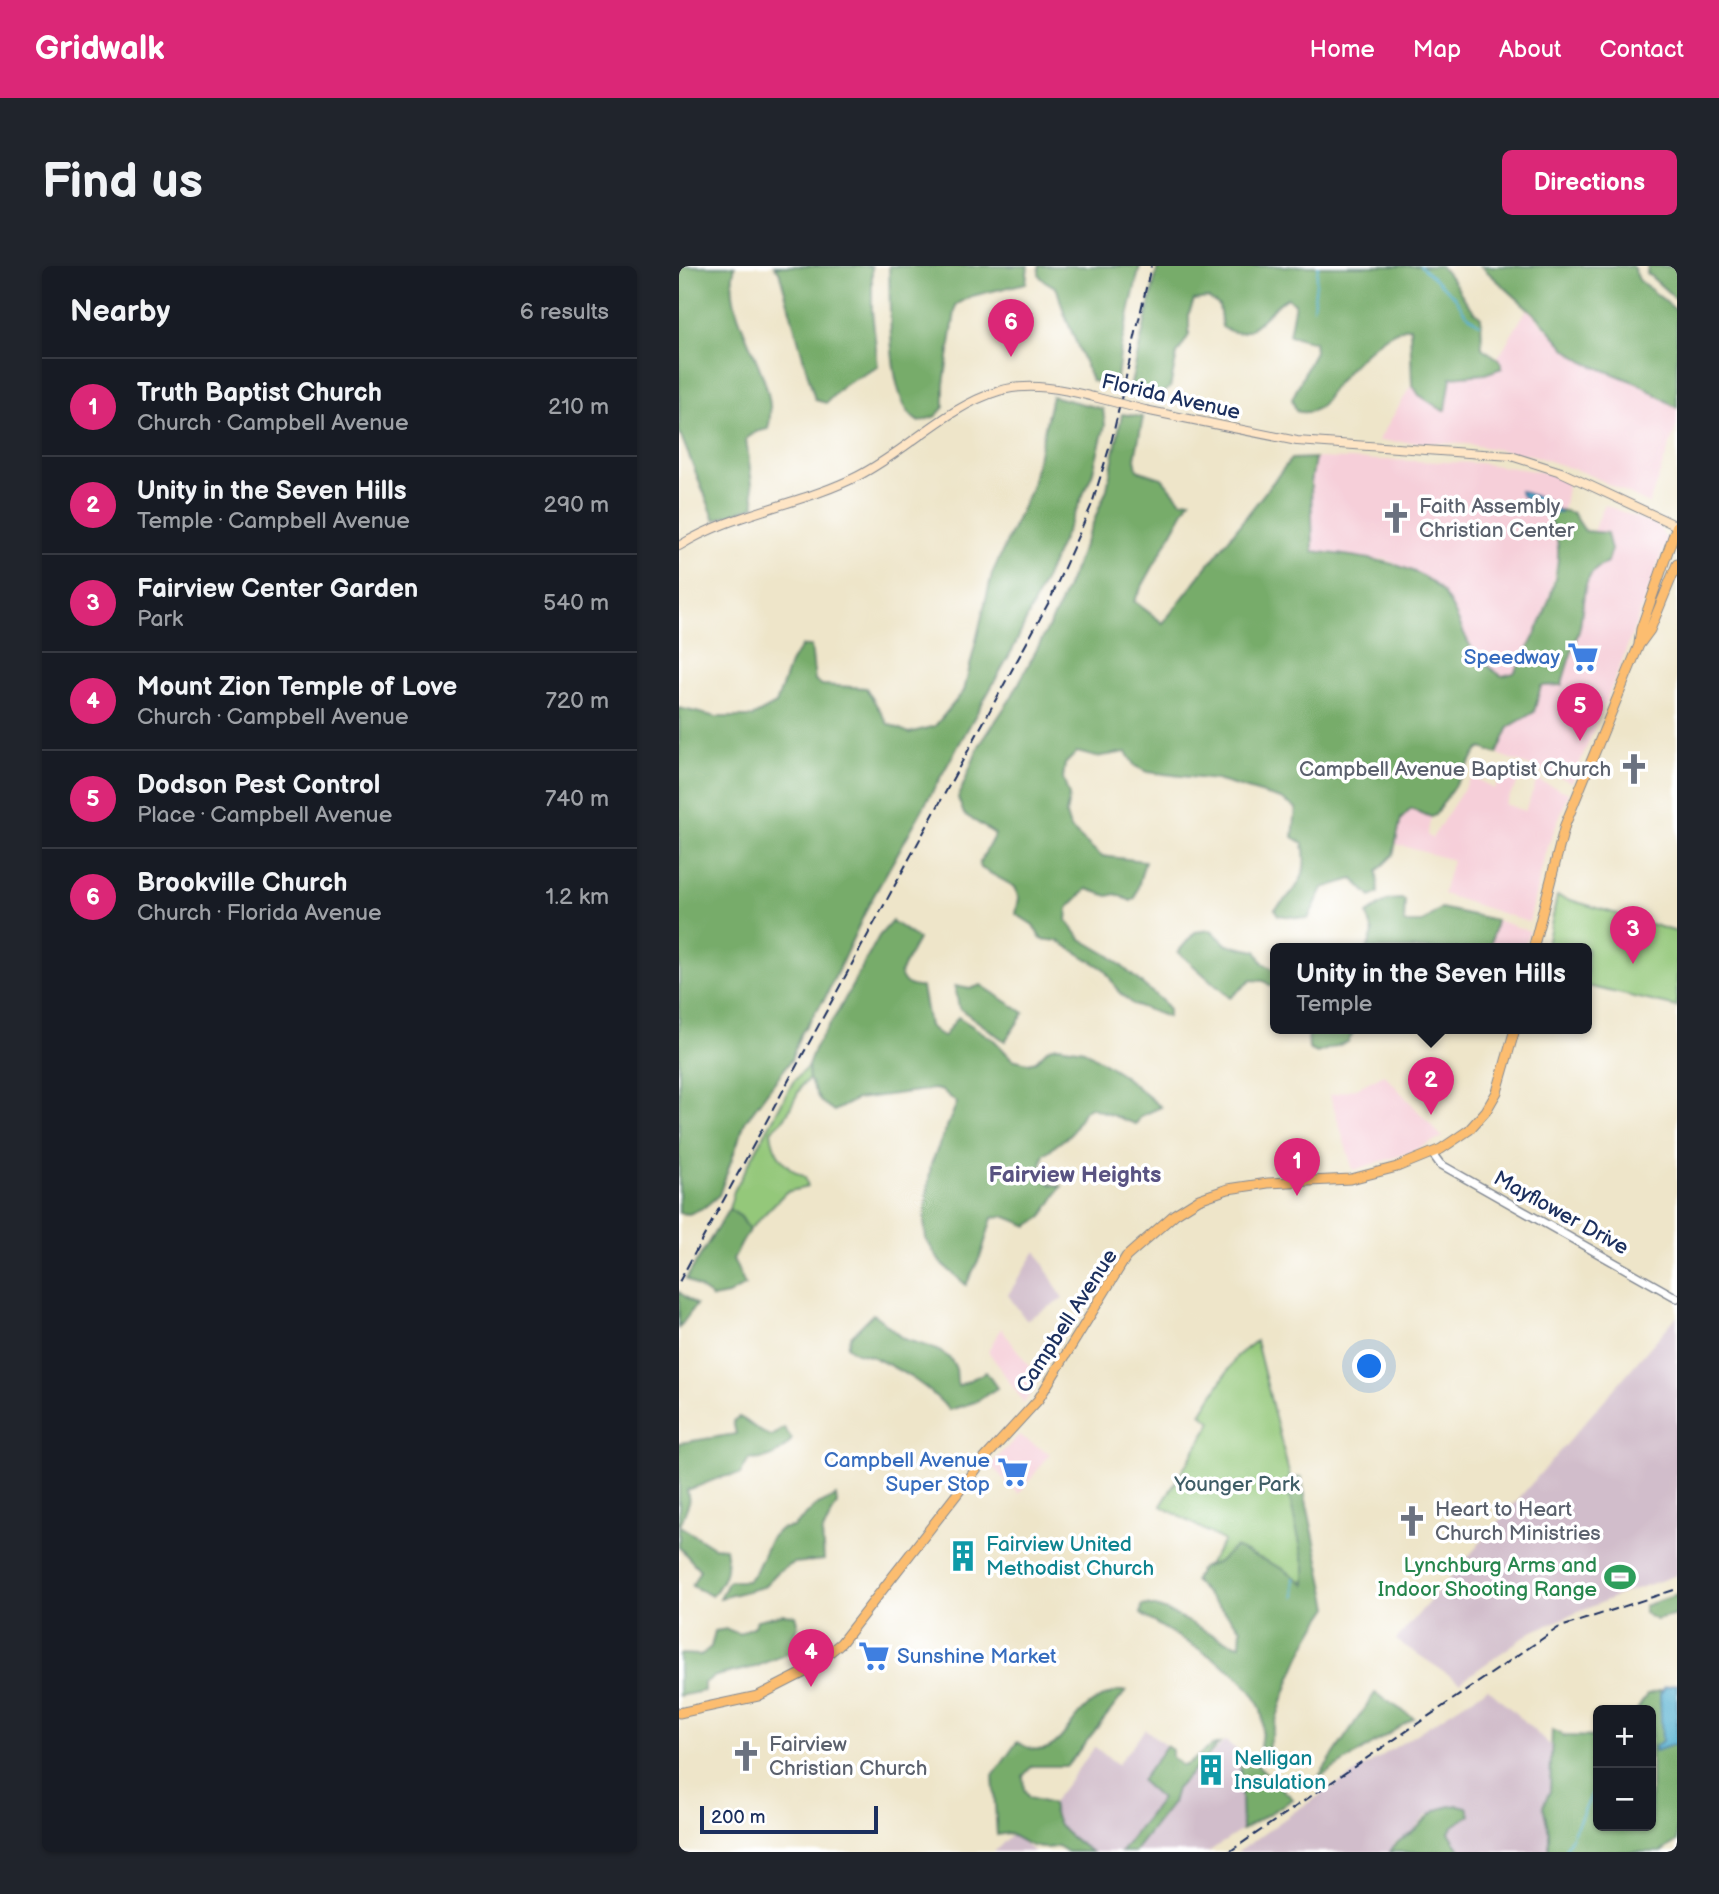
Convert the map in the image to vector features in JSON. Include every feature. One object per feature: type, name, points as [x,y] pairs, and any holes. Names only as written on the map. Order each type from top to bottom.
[{"type":"main road","name":"Florida Avenue","points":[[679,545],[725,524],[858,476],[964,405],[988,395],[1026,387],[1060,390],[1297,441],[1511,456],[1561,472],[1677,526]]},
{"type":"main road","points":[[1639,645],[1641,629],[1677,526]]},
{"type":"main road","points":[[1535,943],[1565,825],[1639,645],[1650,630],[1677,564]]},
{"type":"main road","name":"Campbell Avenue","points":[[679,1713],[758,1696],[807,1671],[841,1643],[985,1458],[1038,1400],[1126,1257],[1175,1214],[1199,1199],[1228,1189],[1268,1183],[1351,1179],[1432,1153],[1469,1130],[1486,1111],[1497,1091],[1514,1034]]},
{"type":"street","name":"Mayflower Drive","points":[[1432,1153],[1440,1164],[1677,1298]]},
{"type":"shaded area","points":[[1527,309],[1567,350],[1585,363],[1639,384],[1677,409],[1677,425],[1649,504],[1588,474],[1531,455],[1466,444],[1378,441],[1412,384],[1419,395],[1446,410],[1451,377],[1485,374],[1502,368],[1497,359]]},
{"type":"shaded area","points":[[1315,458],[1478,463],[1549,473],[1568,482],[1563,510],[1546,516],[1556,529],[1559,549],[1550,593],[1534,640],[1514,673],[1502,676],[1475,656],[1447,598],[1400,565],[1384,559],[1351,559],[1313,552],[1311,483]]},
{"type":"shaded area","points":[[1605,505],[1658,526],[1667,540],[1617,674],[1572,782],[1497,754],[1509,727],[1534,712],[1541,686],[1562,684],[1579,628],[1581,601],[1589,575],[1594,568],[1607,563],[1611,550],[1609,536],[1598,531],[1592,533]]},
{"type":"shaded area","points":[[1506,766],[1523,773],[1505,804],[1525,811],[1537,780],[1569,793],[1546,851],[1529,922],[1443,894],[1452,860],[1396,844],[1401,819],[1411,809],[1431,817],[1427,835],[1432,838],[1472,776],[1494,789]]},
{"type":"shaded area","points":[[1496,920],[1529,931],[1526,943],[1491,943]]},
{"type":"shaded area","points":[[1384,1074],[1442,1137],[1409,1153],[1353,1170],[1330,1095],[1359,1087]]},
{"type":"shaded area","points":[[1036,1251],[1063,1299],[1026,1320],[1008,1295]]},
{"type":"shaded area","points":[[1677,1316],[1677,1575],[1622,1594],[1531,1632],[1460,1682],[1396,1640]]},
{"type":"shaded area","points":[[1001,1328],[1039,1380],[1024,1403],[988,1351]]},
{"type":"shaded area","points":[[1019,1435],[1050,1454],[1019,1494],[990,1465]]},
{"type":"shaded area","points":[[1488,1688],[1552,1747],[1550,1791],[1543,1806],[1549,1832],[1549,1852],[1461,1852],[1449,1832],[1453,1826],[1427,1815],[1410,1834],[1395,1842],[1390,1852],[1238,1852],[1297,1810]]},
{"type":"shaded area","points":[[1145,1729],[1166,1746],[1141,1780],[1161,1798],[1121,1852],[1092,1852],[1063,1832],[1054,1817],[1051,1804],[1095,1747],[1117,1765]]},
{"type":"shaded area","points":[[1225,1741],[1236,1749],[1240,1765],[1242,1830],[1208,1852],[1134,1852],[1172,1803],[1176,1789]]},
{"type":"shaded area","points":[[1011,1835],[1019,1840],[1035,1852],[994,1852]]},
{"type":"green space","points":[[679,266],[735,266],[732,286],[736,307],[767,389],[770,409],[768,429],[756,432],[746,439],[755,506],[715,520],[679,431]]},
{"type":"green space","points":[[774,266],[872,266],[872,311],[878,367],[844,385],[826,403],[815,400],[779,271]]},
{"type":"green space","points":[[889,266],[1028,266],[1026,283],[972,296],[956,305],[944,384],[944,407],[936,416],[919,422],[908,412],[900,396],[895,375],[890,327]]},
{"type":"green space","points":[[1039,266],[1140,266],[1121,347],[1116,386],[1092,381],[1057,289],[1041,278]]},
{"type":"green space","points":[[1158,266],[1440,266],[1481,317],[1482,348],[1500,360],[1502,368],[1485,374],[1451,377],[1446,410],[1442,410],[1419,395],[1412,384],[1410,327],[1398,330],[1373,346],[1349,370],[1321,406],[1309,412],[1299,412],[1296,411],[1292,399],[1315,351],[1314,342],[1289,335],[1295,303],[1287,298],[1249,330],[1232,332],[1222,327],[1219,305],[1207,298],[1194,300],[1189,313],[1189,335],[1177,354],[1170,388],[1163,393],[1130,388]]},
{"type":"green space","points":[[1481,266],[1633,266],[1639,280],[1677,311],[1677,408],[1639,384],[1586,363],[1567,350],[1541,320]]},
{"type":"green space","points":[[1648,266],[1677,266],[1677,300],[1647,273]]},
{"type":"green space","points":[[1052,396],[1103,409],[1105,425],[1092,475],[1015,645],[869,904],[825,998],[800,1035],[791,1060],[745,1122],[719,1195],[705,1207],[689,1214],[679,1213],[679,708],[717,717],[752,717],[776,704],[791,661],[802,646],[811,646],[815,680],[822,685],[866,688],[888,724],[909,733],[935,726],[964,691],[992,574],[1031,489]]},
{"type":"green space","points":[[1122,414],[1143,417],[1135,458],[1137,470],[1162,478],[1181,501],[1190,500],[1134,601],[1163,623],[1291,459],[1315,458],[1311,483],[1313,551],[1386,562],[1421,575],[1447,599],[1473,650],[1502,676],[1514,673],[1533,639],[1551,595],[1558,551],[1555,532],[1546,516],[1560,510],[1573,513],[1585,531],[1607,533],[1611,550],[1607,563],[1597,568],[1587,582],[1579,631],[1562,685],[1541,686],[1534,712],[1509,727],[1497,754],[1482,748],[1478,750],[1435,815],[1431,817],[1411,809],[1401,819],[1393,855],[1377,871],[1378,893],[1371,897],[1353,879],[1323,888],[1308,919],[1278,915],[1275,909],[1296,887],[1305,865],[1303,843],[1293,837],[1296,808],[1281,799],[1216,780],[1147,772],[1135,766],[1126,752],[1096,757],[1077,752],[1065,764],[1063,778],[1069,796],[1066,815],[1070,828],[1101,856],[1145,861],[1135,898],[1131,901],[1116,894],[1108,896],[1087,889],[1068,908],[1067,921],[1081,939],[1110,956],[1162,1001],[1168,1008],[1168,1017],[1132,1004],[1119,992],[1104,969],[1058,941],[1041,939],[1033,925],[1016,914],[1019,898],[1015,887],[981,868],[979,864],[995,834],[964,814],[958,798],[979,746],[1011,698],[1057,611],[1107,489]]},
{"type":"green space","points":[[1557,896],[1677,932],[1677,1007],[1592,987],[1592,943],[1547,943]]},
{"type":"green space","points":[[1388,900],[1405,900],[1404,923],[1422,923],[1441,908],[1496,920],[1491,943],[1369,943],[1373,933],[1367,914]]},
{"type":"green space","points":[[892,921],[918,939],[900,973],[908,984],[922,987],[929,1026],[943,1037],[958,1017],[994,1040],[1012,1059],[1028,1063],[1036,1061],[1049,1048],[1058,1046],[1084,1050],[1120,1073],[1161,1107],[1141,1116],[1136,1124],[1090,1107],[1083,1112],[1071,1134],[1044,1154],[1040,1170],[1050,1184],[1062,1186],[1042,1217],[1028,1226],[1004,1216],[992,1218],[981,1255],[966,1285],[940,1262],[926,1239],[924,1220],[931,1164],[957,1103],[943,1091],[934,1089],[857,1099],[834,1111],[820,1101],[809,1079],[808,1066],[814,1049],[839,1010],[879,936]]},
{"type":"green space","points":[[1211,930],[1227,945],[1256,951],[1263,963],[1270,967],[1270,985],[1264,981],[1251,980],[1230,998],[1178,952],[1195,932]]},
{"type":"green space","points":[[981,985],[1024,1013],[1005,1041],[959,1008],[955,986],[970,989]]},
{"type":"green space","points":[[1308,1034],[1352,1034],[1348,1042],[1317,1053],[1309,1049]]},
{"type":"green space","points":[[808,1066],[809,1079],[802,1085],[785,1118],[771,1131],[777,1153],[792,1169],[805,1177],[808,1187],[786,1192],[749,1230],[741,1217],[729,1209],[734,1191],[793,1082]]},
{"type":"green space","points":[[729,1209],[741,1217],[749,1230],[733,1259],[745,1285],[728,1295],[713,1298],[686,1279]]},
{"type":"green space","points":[[679,1292],[696,1305],[679,1328]]},
{"type":"green space","points":[[873,1314],[904,1339],[934,1349],[948,1357],[956,1369],[958,1386],[986,1372],[997,1388],[975,1402],[949,1410],[925,1387],[907,1375],[847,1346],[850,1337]]},
{"type":"green space","name":"Younger Park","points":[[1256,1341],[1322,1604],[1196,1582],[1224,1541],[1161,1506],[1212,1422],[1201,1414],[1237,1356]]},
{"type":"green space","points":[[739,1417],[772,1436],[784,1428],[792,1439],[773,1455],[762,1459],[749,1459],[740,1475],[719,1478],[687,1490],[689,1502],[680,1526],[713,1547],[725,1548],[725,1574],[712,1596],[692,1586],[700,1570],[679,1547],[679,1443],[736,1434],[733,1421]]},
{"type":"green space","points":[[1301,1477],[1329,1607],[1308,1641],[1291,1677],[1267,1752],[1260,1747],[1262,1715],[1256,1698],[1244,1683],[1229,1669],[1141,1614],[1142,1605],[1166,1611],[1215,1636],[1240,1645],[1241,1628],[1194,1581],[1201,1568],[1218,1562],[1235,1547],[1284,1569],[1305,1584],[1305,1567],[1286,1481]]},
{"type":"green space","points":[[836,1496],[837,1504],[822,1533],[824,1560],[794,1563],[779,1571],[763,1587],[720,1598],[729,1581],[747,1581],[755,1573],[771,1538],[780,1529],[793,1527],[816,1506]]},
{"type":"green space","points":[[1677,1595],[1677,1615],[1656,1620],[1644,1613],[1644,1606]]},
{"type":"green space","points":[[783,1614],[795,1615],[798,1626],[793,1636],[795,1645],[792,1652],[755,1667],[716,1676],[704,1683],[704,1691],[679,1696],[679,1654],[701,1655],[711,1647],[715,1631],[727,1629],[739,1634],[754,1626],[757,1620]]},
{"type":"green space","points":[[1662,1690],[1662,1742],[1656,1749],[1656,1705],[1640,1705],[1647,1694]]},
{"type":"green space","points":[[1118,1691],[1126,1691],[1067,1766],[1032,1766],[1023,1776],[1024,1789],[1029,1798],[1052,1804],[1061,1827],[1071,1838],[1092,1852],[1068,1852],[1058,1846],[1038,1847],[1026,1844],[1008,1833],[997,1835],[993,1776],[1017,1742],[1042,1750],[1051,1747],[1089,1705]]},
{"type":"green space","points":[[1375,1693],[1414,1718],[1317,1779]]},
{"type":"green space","points":[[1552,1730],[1565,1736],[1593,1737],[1593,1831],[1656,1831],[1656,1750],[1677,1743],[1677,1841],[1661,1852],[1549,1852],[1549,1832],[1543,1806],[1550,1791]]},
{"type":"green space","points":[[1219,1744],[1176,1789],[1172,1803],[1134,1852],[1121,1852],[1161,1799],[1141,1781],[1166,1746],[1172,1750],[1172,1757],[1182,1766],[1208,1748]]},
{"type":"green space","points":[[1249,1757],[1293,1799],[1242,1830],[1240,1765]]},
{"type":"green space","points":[[1458,1805],[1467,1807],[1470,1815],[1453,1826],[1449,1832],[1461,1852],[1390,1852],[1435,1811]]},
{"type":"water","points":[[1520,491],[1548,501],[1560,512],[1554,514],[1521,495]]},
{"type":"water","points":[[1677,1684],[1677,1743],[1656,1751],[1656,1746],[1662,1742],[1660,1694],[1665,1687]]},
{"type":"waterway","points":[[1313,308],[1318,266]]},
{"type":"waterway","points":[[1420,266],[1455,297],[1465,313],[1479,324]]},
{"type":"waterway","points":[[1294,1578],[1295,1597]]},
{"type":"waterway","points":[[1564,1852],[1596,1786],[1594,1768]]},
{"type":"railway","points":[[679,1282],[1050,600],[1092,504],[1112,439],[1151,266]]},
{"type":"railway","points":[[1229,1852],[1558,1628],[1677,1589]]},
{"type":"place","name":"Brookville Church","points":[[1011,357]]},
{"type":"place","name":"Faith Assembly Christian Center","points":[[1396,518]]},
{"type":"place","name":"Speedway","points":[[1583,657]]},
{"type":"place","name":"Dodson Pest Control","points":[[1580,741]]},
{"type":"place","name":"Campbell Avenue Baptist Church","points":[[1634,769]]},
{"type":"place","name":"Fairview Center Garden","points":[[1633,964]]},
{"type":"place","name":"Unity in the Seven Hills","points":[[1431,1115]]},
{"type":"place","name":"Truth Baptist Church","points":[[1297,1196]]},
{"type":"place","name":"Campbell Avenue Super Stop","points":[[1013,1472]]},
{"type":"place","name":"Heart to Heart Church Ministries","points":[[1412,1521]]},
{"type":"place","name":"Fairview United Methodist Church","points":[[963,1556]]},
{"type":"place","name":"Lynchburg Arms and Indoor Shooting Range","points":[[1620,1577]]},
{"type":"place","name":"Sunshine Market","points":[[874,1656]]},
{"type":"place","name":"Mount Zion Temple of Love","points":[[811,1687]]},
{"type":"place","name":"Fairview Christian Church","points":[[746,1756]]},
{"type":"place","name":"Nelligan Insulation","points":[[1211,1770]]},
{"type":"district","name":"Fairview Heights","points":[[1075,1175]]}]
